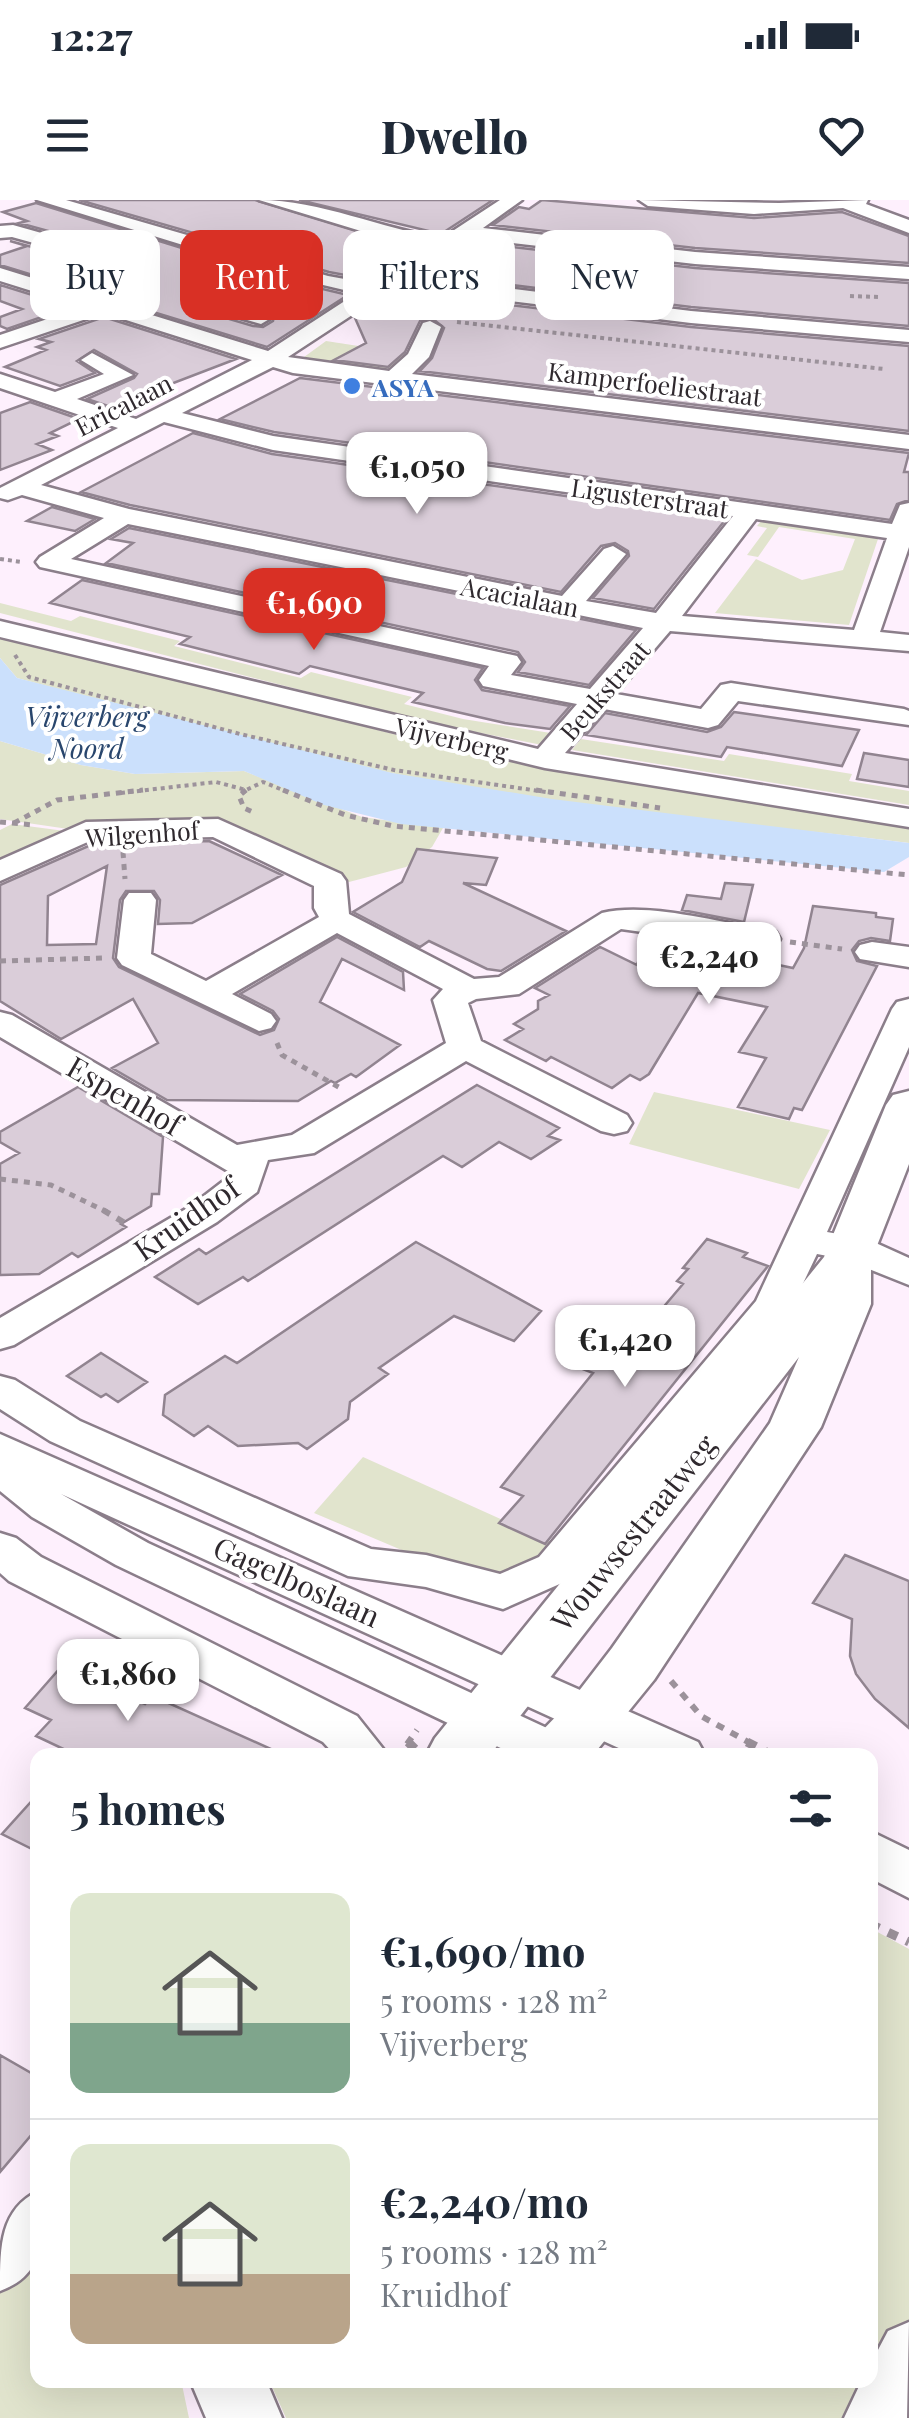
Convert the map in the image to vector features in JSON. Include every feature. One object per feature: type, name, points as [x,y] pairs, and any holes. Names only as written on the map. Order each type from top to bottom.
[{"type":"main road","name":"Wouwsestraatweg","points":[[485,1718],[835,1249],[909,1105]]},
{"type":"main road","name":"Wouwsestraatweg","points":[[567,1745],[740,1512],[796,1427],[846,1304],[835,1249]]},
{"type":"main road","points":[[231,2388],[244,2418]]},
{"type":"street","points":[[46,200],[180,239]]},
{"type":"street","points":[[268,200],[375,230]]},
{"type":"street","name":"Ericalaan","points":[[466,230],[510,200]]},
{"type":"street","points":[[648,200],[770,212],[853,201],[909,227]]},
{"type":"street","points":[[0,232],[30,236]]},
{"type":"street","points":[[694,258],[711,235]]},
{"type":"street","points":[[515,243],[909,273]]},
{"type":"street","name":"Kamperfoeliestraat","points":[[0,274],[30,284]]},
{"type":"street","points":[[515,298],[909,336]]},
{"type":"street","name":"Ericalaan","points":[[10,492],[271,359],[343,311]]},
{"type":"street","points":[[0,342],[65,320]]},
{"type":"street","name":"Kamperfoeliestraat","points":[[145,320],[293,366],[909,442]]},
{"type":"street","points":[[394,378],[418,357],[430,327]]},
{"type":"street","points":[[55,400],[122,375],[92,360]]},
{"type":"street","points":[[0,380],[137,427]]},
{"type":"street","name":"Ligusterstraat","points":[[162,415],[255,438],[750,511],[906,522]]},
{"type":"street","name":"Acacialaan","points":[[10,492],[663,622],[909,643]]},
{"type":"street","name":"Beukstraat","points":[[545,759],[663,622],[750,511]]},
{"type":"street","points":[[124,516],[48,562],[507,662],[493,680],[595,700],[708,719],[731,692],[904,718]]},
{"type":"street","points":[[865,638],[906,522]]},
{"type":"street","points":[[568,606],[613,554]]},
{"type":"street","name":"Vijverberg","points":[[7,641],[545,759],[909,818]]},
{"type":"street","name":"Wilgenhof","points":[[0,872],[86,832],[223,829],[330,881],[330,908],[336,920]]},
{"type":"street","points":[[140,900],[134,958],[259,1021]]},
{"type":"street","points":[[614,1123],[465,1047],[450,1000],[468,989],[508,987],[614,920],[635,919],[764,939]]},
{"type":"street","points":[[207,994],[336,920],[468,989]]},
{"type":"street","points":[[872,952],[909,957]]},
{"type":"street","name":"Wouwsestraatweg","points":[[503,1592],[555,1568],[774,1306],[835,1249],[909,1009]]},
{"type":"street","name":"Espenhof","points":[[0,1022],[250,1168]]},
{"type":"street","name":"Kruidhof","points":[[0,1336],[157,1242],[244,1184],[251,1151],[301,1145],[465,1047]]},
{"type":"street","points":[[835,1249],[909,1273]]},
{"type":"street","name":"Gagelboslaan","points":[[0,1391],[65,1431],[364,1565],[426,1571],[503,1592]]},
{"type":"street","name":"Gagelboslaan","points":[[0,1449],[485,1718]]},
{"type":"street","name":"Gagelboslaan","points":[[0,1468],[47,1506],[132,1554],[485,1718],[567,1745],[601,1748]]},
{"type":"street","points":[[0,1549],[26,1569],[340,1729],[358,1748]]},
{"type":"street","points":[[878,1856],[909,1876]]},
{"type":"street","points":[[878,1885],[909,1899]]},
{"type":"street","points":[[0,2264],[30,2227]]},
{"type":"path","points":[[456,322],[884,369]]},
{"type":"path","points":[[7,641],[29,677],[240,734],[450,780],[672,809]]},
{"type":"path","points":[[14,823],[57,800],[216,782],[246,790],[263,782],[345,815],[394,826],[909,875]]},
{"type":"path","points":[[764,939],[872,952]]},
{"type":"path","points":[[0,962],[134,958]]},
{"type":"path","points":[[259,1021],[251,1028],[278,1043],[282,1055],[371,1105]]},
{"type":"path","points":[[0,1179],[16,1177],[84,1198],[157,1242]]},
{"type":"path","points":[[670,1680],[676,1691],[718,1727],[758,1748]]},
{"type":"path","points":[[878,1928],[909,1942]]},
{"type":"green space","points":[[326,341],[410,356],[390,375],[300,360]]},
{"type":"green space","points":[[762,520],[879,536],[849,625],[715,613],[756,559],[802,580],[843,570],[855,539],[779,527],[758,557],[747,555],[767,528],[757,526]]},
{"type":"green space","points":[[0,603],[71,621],[80,616],[180,641],[174,646],[301,678],[311,672],[412,697],[404,704],[463,719],[557,734],[547,746],[430,723],[0,613]]},
{"type":"green space","points":[[0,630],[393,734],[542,764],[909,823],[909,843],[519,796],[297,752],[17,678],[0,658]]},
{"type":"green space","points":[[581,739],[724,761],[729,754],[852,774],[849,781],[909,791],[909,805],[572,750]]},
{"type":"green space","points":[[0,741],[81,765],[135,774],[244,771],[362,817],[443,828],[432,847],[406,867],[349,882],[220,823],[82,831],[0,819]]},
{"type":"green space","points":[[12,824],[80,833],[0,869],[0,830]]},
{"type":"green space","points":[[654,1092],[830,1130],[799,1189],[629,1144]]},
{"type":"green space","points":[[363,1457],[565,1548],[521,1581],[475,1581],[314,1513]]},
{"type":"green space","points":[[878,1932],[909,1949],[909,2418],[286,2418],[273,2388],[878,2388]]},
{"type":"green space","points":[[30,2256],[30,2388],[183,2388],[189,2418],[0,2418],[0,2291]]},
{"type":"water","name":"Vijverberg Noord","points":[[0,658],[17,678],[392,773],[552,799],[909,843],[909,857],[884,872],[401,824],[324,805],[244,771],[135,774],[81,765],[0,741]]},
{"type":"building","points":[[79,200],[255,200],[355,230],[343,230],[343,275],[323,270],[323,230],[183,230]]},
{"type":"building","points":[[299,200],[493,200],[447,230],[424,230]]},
{"type":"building","points":[[542,200],[754,218],[842,212],[909,236],[909,263],[674,246],[674,230],[537,230],[493,225],[519,207],[529,209]]},
{"type":"building","points":[[36,203],[123,230],[45,230],[19,223],[27,221],[3,212]]},
{"type":"building","points":[[10,241],[30,246],[30,274],[0,265],[0,255],[27,246]]},
{"type":"building","points":[[160,241],[180,247],[180,320],[233,320],[263,327],[273,320],[309,320],[267,347],[160,314]]},
{"type":"building","points":[[515,247],[535,250],[535,288],[515,285]]},
{"type":"building","points":[[674,266],[909,283],[909,326],[674,305]]},
{"type":"building","points":[[0,285],[30,294],[30,320],[33,320],[7,329],[0,326],[0,317],[22,309],[0,301]]},
{"type":"building","points":[[323,289],[343,294],[343,298],[323,311]]},
{"type":"building","points":[[515,306],[535,308],[535,320],[634,320],[909,346],[909,431],[420,371],[432,358],[444,328],[434,320],[515,320]]},
{"type":"building","points":[[95,320],[113,320],[236,359],[111,407],[87,399],[137,374],[94,350],[77,361],[95,373],[60,386],[5,367],[46,350],[37,347],[51,342],[39,339]]},
{"type":"building","points":[[356,320],[424,320],[405,352],[388,367],[334,360],[366,343]]},
{"type":"building","points":[[300,378],[909,453],[904,472],[909,472],[909,500],[897,504],[890,520],[274,432],[220,419]]},
{"type":"building","points":[[30,402],[79,419],[50,433],[58,436],[37,444],[52,450],[0,470],[0,413]]},
{"type":"building","points":[[193,433],[272,454],[726,519],[654,609],[593,598],[629,556],[615,543],[601,546],[561,592],[81,492]]},
{"type":"building","points":[[52,507],[95,519],[75,531],[27,521]]},
{"type":"building","points":[[129,528],[636,630],[589,685],[518,672],[525,662],[518,652],[106,563],[133,543],[111,539]]},
{"type":"building","points":[[82,580],[483,668],[475,680],[482,690],[570,706],[550,729],[505,723],[413,702],[423,693],[310,666],[299,674],[180,644],[190,637],[50,603]]},
{"type":"building","points":[[734,712],[859,730],[842,766],[727,747],[721,757],[586,735],[605,713],[707,732],[721,727]]},
{"type":"building","points":[[864,753],[909,760],[909,787],[857,779]]},
{"type":"building","points":[[209,841],[282,875],[192,923],[158,924],[160,900],[154,891],[126,891],[120,900],[113,958],[119,967],[260,1035],[274,1030],[279,1019],[273,1011],[240,994],[337,937],[403,972],[404,990],[342,959],[320,1002],[400,1045],[356,1077],[351,1074],[335,1083],[331,1081],[298,1101],[167,1100],[112,1068],[158,1043],[133,999],[61,1039],[0,1001],[0,885],[93,844]],"holes":[[[107,866],[96,944],[47,945],[48,896]]]},
{"type":"building","points":[[417,849],[497,858],[486,885],[463,883],[566,931],[501,971],[487,969],[429,941],[420,947],[353,912],[402,882]]},
{"type":"building","points":[[725,883],[753,885],[744,922],[682,910],[687,895],[721,899]]},
{"type":"building","points":[[813,906],[876,913],[876,917],[893,919],[890,941],[871,938],[859,941],[852,950],[857,961],[877,966],[802,1110],[794,1108],[789,1119],[738,1107],[766,1058],[739,1052],[767,1007],[698,993],[649,1074],[640,1080],[630,1075],[612,1088],[551,1057],[546,1061],[505,1040],[523,1029],[514,1024],[538,1009],[538,1001],[549,995],[535,988],[600,947],[637,965],[647,936],[737,949],[736,956],[793,968],[804,948]]},
{"type":"building","points":[[477,1085],[559,1128],[548,1136],[560,1140],[531,1159],[499,1142],[462,1167],[443,1156],[248,1281],[243,1277],[198,1304],[155,1277],[199,1249],[206,1254]]},
{"type":"building","points":[[78,1087],[163,1137],[159,1194],[152,1194],[151,1206],[121,1224],[126,1227],[78,1257],[72,1253],[39,1274],[0,1275],[0,1164],[19,1153],[0,1142],[0,1132]]},
{"type":"building","points":[[707,1239],[747,1253],[743,1257],[768,1266],[545,1544],[499,1523],[523,1496],[501,1487],[593,1373],[575,1366],[608,1326],[638,1337],[683,1284],[677,1281],[688,1269],[683,1268]]},
{"type":"building","points":[[416,1242],[541,1311],[514,1341],[454,1316],[379,1368],[388,1374],[350,1402],[348,1419],[307,1449],[298,1443],[238,1446],[208,1426],[194,1436],[163,1415],[165,1395],[225,1356],[237,1363]]},
{"type":"building","points":[[101,1353],[147,1382],[118,1402],[106,1394],[101,1397],[67,1376]]},
{"type":"building","points":[[845,1555],[909,1581],[909,1728],[875,1699],[856,1674],[850,1656],[852,1619],[813,1603]]},
{"type":"building","points":[[61,1667],[145,1704],[153,1696],[268,1748],[61,1748],[36,1736],[51,1720],[25,1708]]},
{"type":"building","points":[[30,1803],[30,1848],[2,1834]]},
{"type":"building","points":[[0,2055],[30,2072],[30,2136],[0,2172]]},
{"type":"place","name":"ASYA","points":[[352,386]]}]
